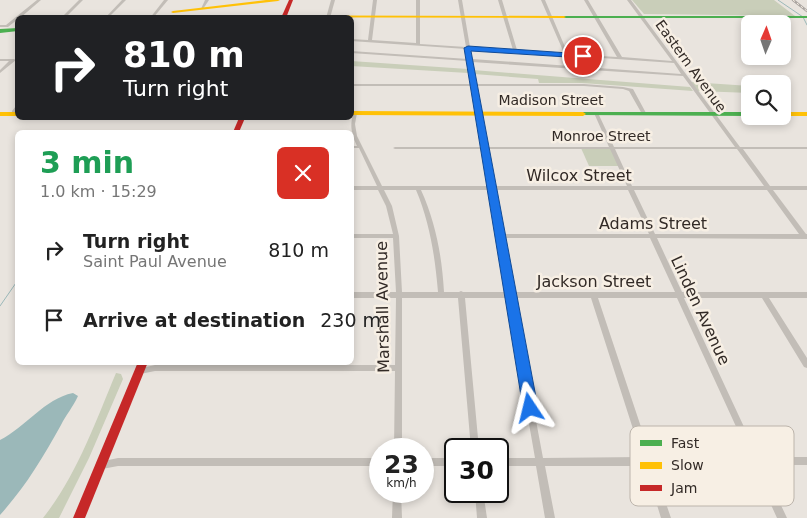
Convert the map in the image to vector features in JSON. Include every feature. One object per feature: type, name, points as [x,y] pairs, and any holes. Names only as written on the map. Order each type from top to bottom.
[{"type":"street","points":[[21,15],[40,0]]},
{"type":"street","points":[[65,15],[82,0]]},
{"type":"street","points":[[109,15],[124,0]]},
{"type":"street","points":[[153,15],[166,0]]},
{"type":"street","points":[[156,15],[205,4],[278,0]]},
{"type":"street","points":[[284,15],[291,0]]},
{"type":"street","points":[[326,15],[333,0]]},
{"type":"street","points":[[370,42],[375,0]]},
{"type":"street","points":[[418,0],[418,45]]},
{"type":"street","points":[[460,0],[499,236],[550,518]]},
{"type":"street","points":[[500,0],[516,52]]},
{"type":"street","points":[[543,0],[567,55]]},
{"type":"street","points":[[586,0],[620,58]]},
{"type":"street","name":"Eastern Avenue","points":[[629,0],[806,238]]},
{"type":"street","points":[[354,16],[805,17]]},
{"type":"street","points":[[0,26],[3,29],[15,20]]},
{"type":"street","points":[[354,40],[674,62]]},
{"type":"street","points":[[354,52],[684,75]]},
{"type":"street","points":[[0,60],[15,60]]},
{"type":"street","points":[[0,72],[15,60]]},
{"type":"street","points":[[354,85],[584,85],[623,88],[631,90],[644,113]]},
{"type":"street","points":[[0,114],[15,111]]},
{"type":"street","name":"Madison Street","points":[[354,114],[741,114]]},
{"type":"street","name":"Linden Avenue","points":[[596,114],[739,426]]},
{"type":"street","points":[[791,114],[807,114]]},
{"type":"street","name":"Marshall Avenue","points":[[354,132],[390,206],[396,236],[399,295],[398,438]]},
{"type":"street","points":[[354,147],[360,147]]},
{"type":"street","name":"Monroe Street","points":[[395,148],[807,148]]},
{"type":"street","name":"Wilcox Street","points":[[354,188],[807,188]]},
{"type":"street","points":[[418,188],[427,209],[435,237],[439,260],[441,294]]},
{"type":"street","points":[[354,236],[396,236]]},
{"type":"street","name":"Adams Street","points":[[499,236],[806,238]]},
{"type":"street","points":[[461,294],[474,438]]},
{"type":"street","name":"Jackson Street","points":[[354,295],[807,295]]},
{"type":"street","points":[[764,295],[807,365]]},
{"type":"street","points":[[594,296],[636,426]]},
{"type":"street","points":[[79,518],[141,367],[398,368]]},
{"type":"street","points":[[100,466],[118,462],[369,462]]},
{"type":"street","points":[[509,462],[630,462]]},
{"type":"street","points":[[794,462],[807,462]]},
{"type":"street","points":[[397,503],[397,518]]},
{"type":"street","points":[[480,503],[482,518]]},
{"type":"street","points":[[662,506],[666,518]]},
{"type":"street","name":"Linden Avenue","points":[[776,506],[782,518]]},
{"type":"green space","points":[[632,0],[774,0],[795,16],[791,15],[644,14]]},
{"type":"green space","points":[[354,61],[468,69],[468,73],[354,66]]},
{"type":"green space","points":[[473,70],[690,87],[693,91],[582,83],[539,83],[538,79],[474,74]]},
{"type":"green space","points":[[691,82],[741,85],[741,93],[698,91]]},
{"type":"green space","points":[[581,148],[611,148],[619,166],[589,166]]},
{"type":"green space","points":[[116,373],[121,374],[123,379],[89,458],[59,518],[43,518],[76,466]]},
{"type":"water","points":[[73,393],[78,396],[74,404],[26,483],[0,515],[0,440],[53,401]]},
{"type":"waterway","points":[[778,0],[803,17],[807,25]]},
{"type":"waterway","points":[[0,306],[15,284]]},
{"type":"railway","points":[[793,0],[807,11]]},
{"type":"traffic: fast","points":[[564,17],[807,17]]},
{"type":"traffic: fast","points":[[0,31],[15,29]]},
{"type":"traffic: fast","points":[[583,114],[741,114]]},
{"type":"traffic: slow","points":[[173,12],[278,0]]},
{"type":"traffic: slow","points":[[354,16],[564,17]]},
{"type":"traffic: slow","points":[[354,113],[583,114]]},
{"type":"traffic: slow","points":[[0,114],[15,114]]},
{"type":"traffic: slow","points":[[791,114],[807,114]]},
{"type":"traffic: jam","points":[[284,15],[291,0]]},
{"type":"traffic: jam","points":[[237,130],[241,120]]},
{"type":"traffic: jam","points":[[79,518],[142,365]]},
{"type":"route","points":[[530,408],[468,48],[583,56]]}]
